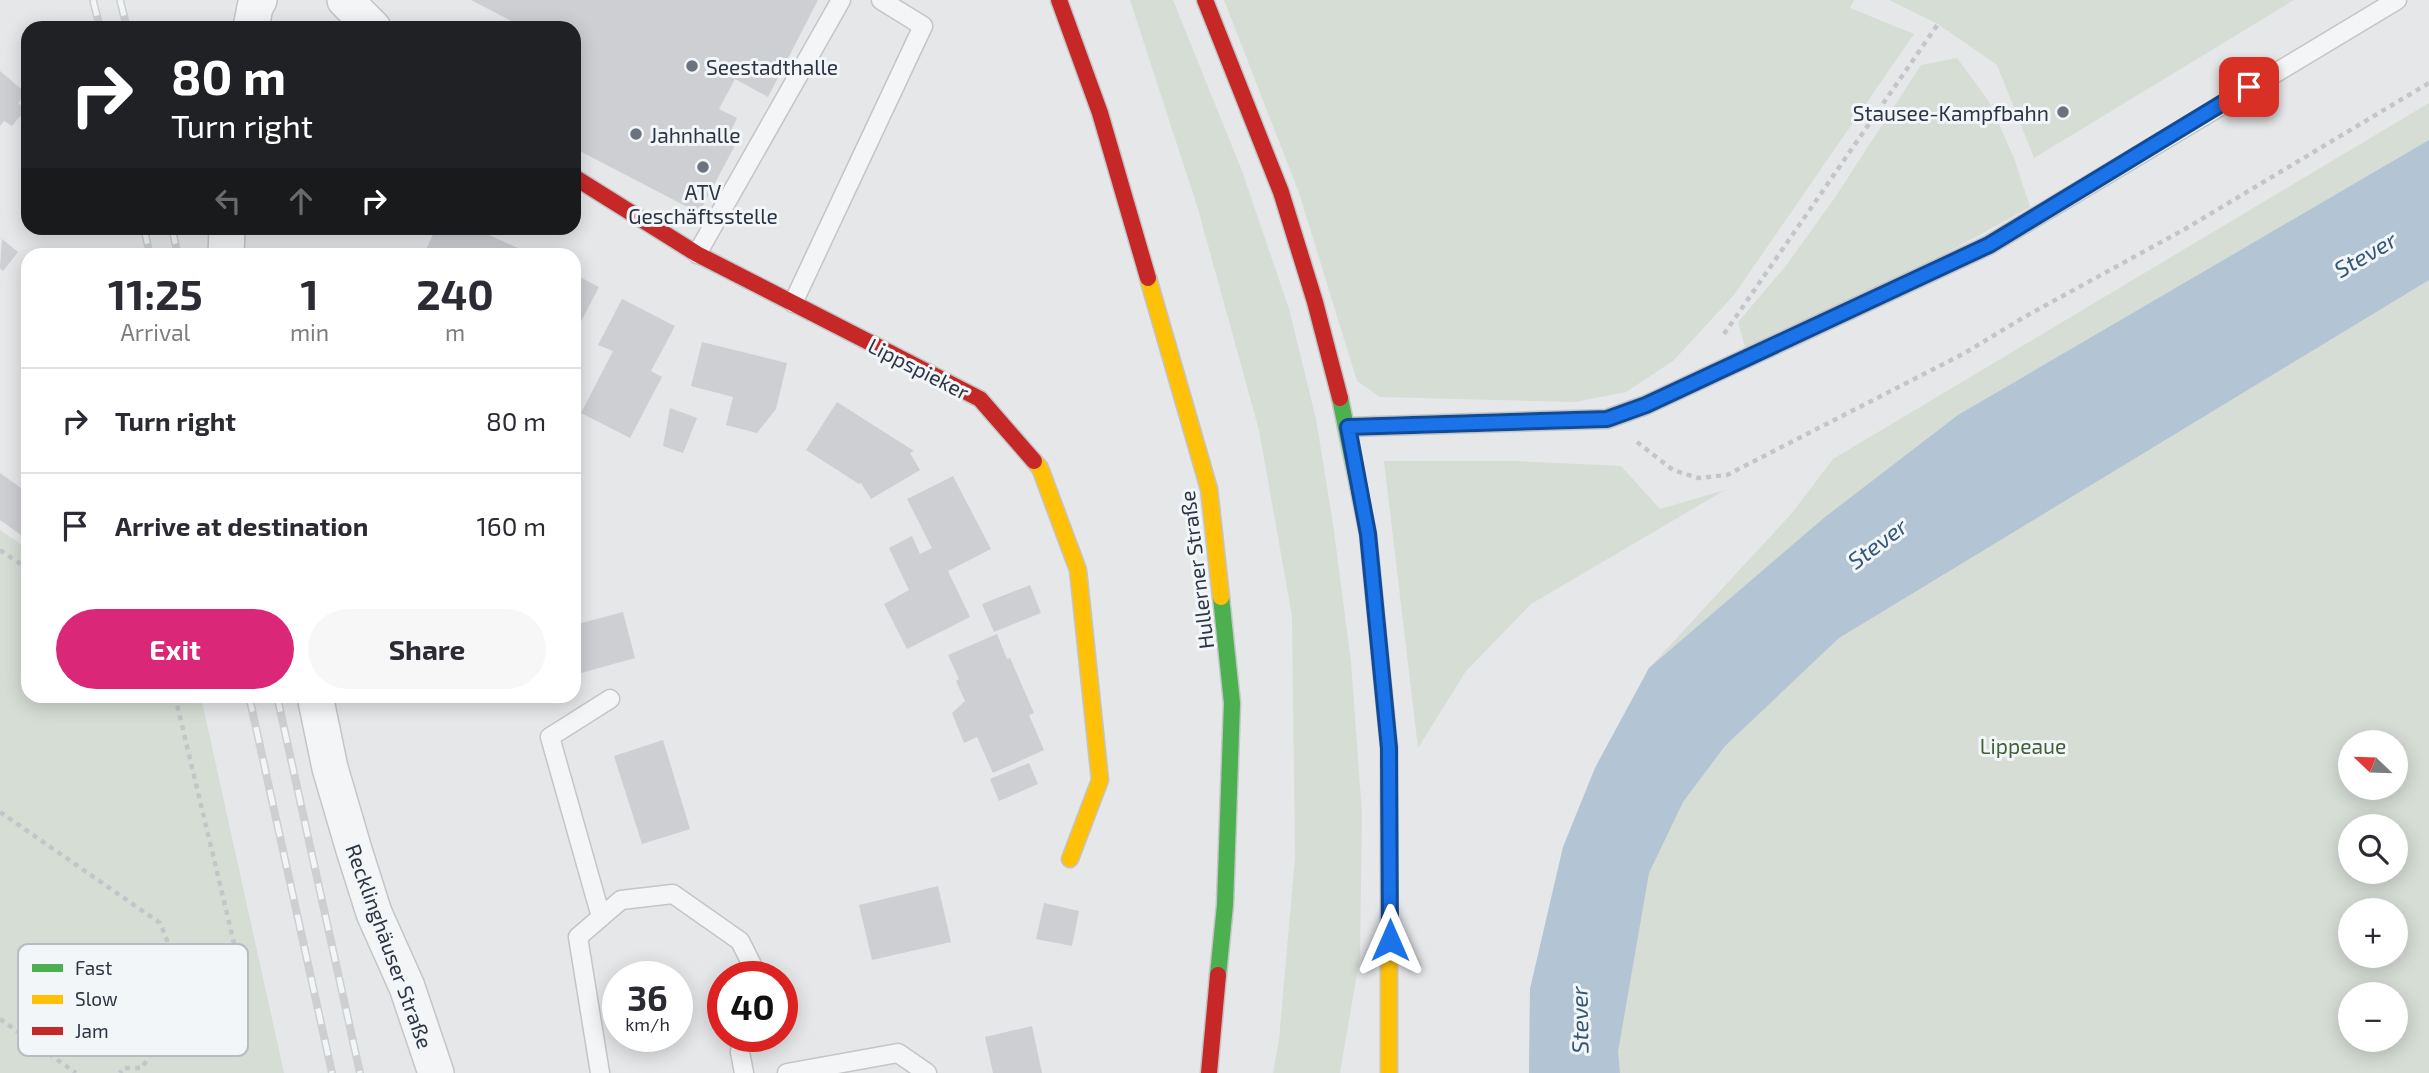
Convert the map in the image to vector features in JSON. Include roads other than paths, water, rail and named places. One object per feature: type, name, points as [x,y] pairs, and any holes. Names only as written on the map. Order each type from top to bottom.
[{"type":"street","points":[[252,21],[259,0]]},
{"type":"street","points":[[345,0],[366,21]]},
{"type":"street","name":"Hullerner Straße","points":[[1059,0],[1100,113],[1209,489],[1232,703],[1225,905],[1209,1073]]},
{"type":"street","points":[[1205,0],[1281,192],[1315,302],[1348,427],[1368,534],[1389,748],[1389,1073]]},
{"type":"street","name":"Lippspieker","points":[[581,181],[697,254],[980,399],[1040,468],[1077,570],[1100,780],[1070,859]]},
{"type":"street","name":"Recklinghäuser Straße","points":[[316,703],[330,768],[374,913],[407,986],[436,1073]]},
{"type":"lane","points":[[697,254],[841,0]]},
{"type":"lane","points":[[793,303],[923,26],[881,0]]},
{"type":"lane","points":[[1348,427],[1607,419],[1687,386],[1989,245],[2397,0]]},
{"type":"lane","points":[[601,917],[550,737],[610,699]]},
{"type":"lane","points":[[600,1073],[578,937],[621,900],[673,894],[740,941],[750,961]]},
{"type":"lane","points":[[740,1052],[744,1073]]},
{"type":"lane","points":[[787,1073],[898,1053],[927,1073]]},
{"type":"water","name":"Stever","points":[[2429,140],[2429,280],[1839,638],[1725,746],[1683,802],[1649,873],[1618,1052],[1620,1073],[1529,1073],[1530,989],[1563,847],[1595,768],[1649,668],[1825,517],[1958,415]]},
{"type":"railway","points":[[93,0],[98,21]]},
{"type":"railway","points":[[120,0],[125,21]]},
{"type":"railway","points":[[146,235],[148,248]]},
{"type":"railway","points":[[174,235],[176,248]]},
{"type":"railway","points":[[251,703],[332,1073]]},
{"type":"railway","points":[[279,703],[360,1073]]},
{"type":"place","name":"Seestadthalle","points":[[692,66]]},
{"type":"place","name":"Stausee-Kampfbahn","points":[[2063,112]]},
{"type":"place","name":"Jahnhalle","points":[[636,134]]},
{"type":"place","name":"ATV Geschäftsstelle","points":[[703,167]]},
{"type":"park label","name":"Lippeaue","points":[[2023,745]]}]
